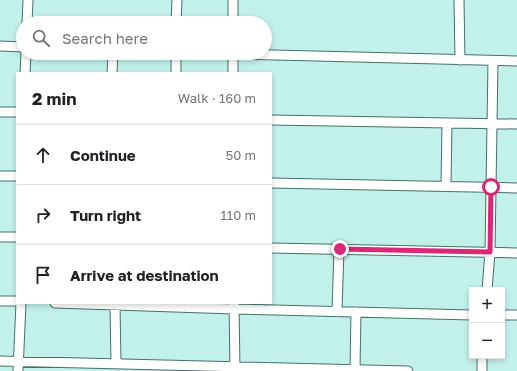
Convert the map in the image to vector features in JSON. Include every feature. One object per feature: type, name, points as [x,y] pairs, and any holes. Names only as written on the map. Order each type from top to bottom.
[{"type":"street","points":[[27,16],[28,0]]},
{"type":"street","points":[[176,16],[177,0]]},
{"type":"street","points":[[233,16],[234,0]]},
{"type":"street","points":[[459,0],[460,60]]},
{"type":"street","points":[[0,46],[16,47]]},
{"type":"street","points":[[272,54],[517,61]]},
{"type":"street","points":[[25,72],[26,60]]},
{"type":"street","points":[[112,72],[113,60]]},
{"type":"street","points":[[176,60],[176,72]]},
{"type":"street","points":[[233,60],[233,72]]},
{"type":"street","points":[[487,287],[490,252],[493,60]]},
{"type":"street","points":[[0,112],[16,112]]},
{"type":"street","points":[[272,120],[517,124]]},
{"type":"street","points":[[446,186],[447,123]]},
{"type":"street","points":[[0,176],[16,176]]},
{"type":"street","points":[[272,183],[517,188]]},
{"type":"street","points":[[0,237],[16,238]]},
{"type":"street","points":[[272,248],[517,253]]},
{"type":"street","points":[[337,312],[340,249]]},
{"type":"street","points":[[0,301],[16,301]]},
{"type":"street","points":[[18,371],[21,304]]},
{"type":"street","points":[[85,304],[234,306],[337,312],[469,315]]},
{"type":"street","points":[[115,305],[116,363]]},
{"type":"street","points":[[234,306],[235,369]]},
{"type":"street","points":[[355,369],[356,312]]},
{"type":"street","points":[[505,315],[517,315]]},
{"type":"street","points":[[482,359],[482,371]]},
{"type":"street","points":[[0,361],[18,361],[87,367],[116,363],[235,369],[355,369],[408,371]]},
{"type":"route","points":[[340,249],[490,252],[491,187]]}]
